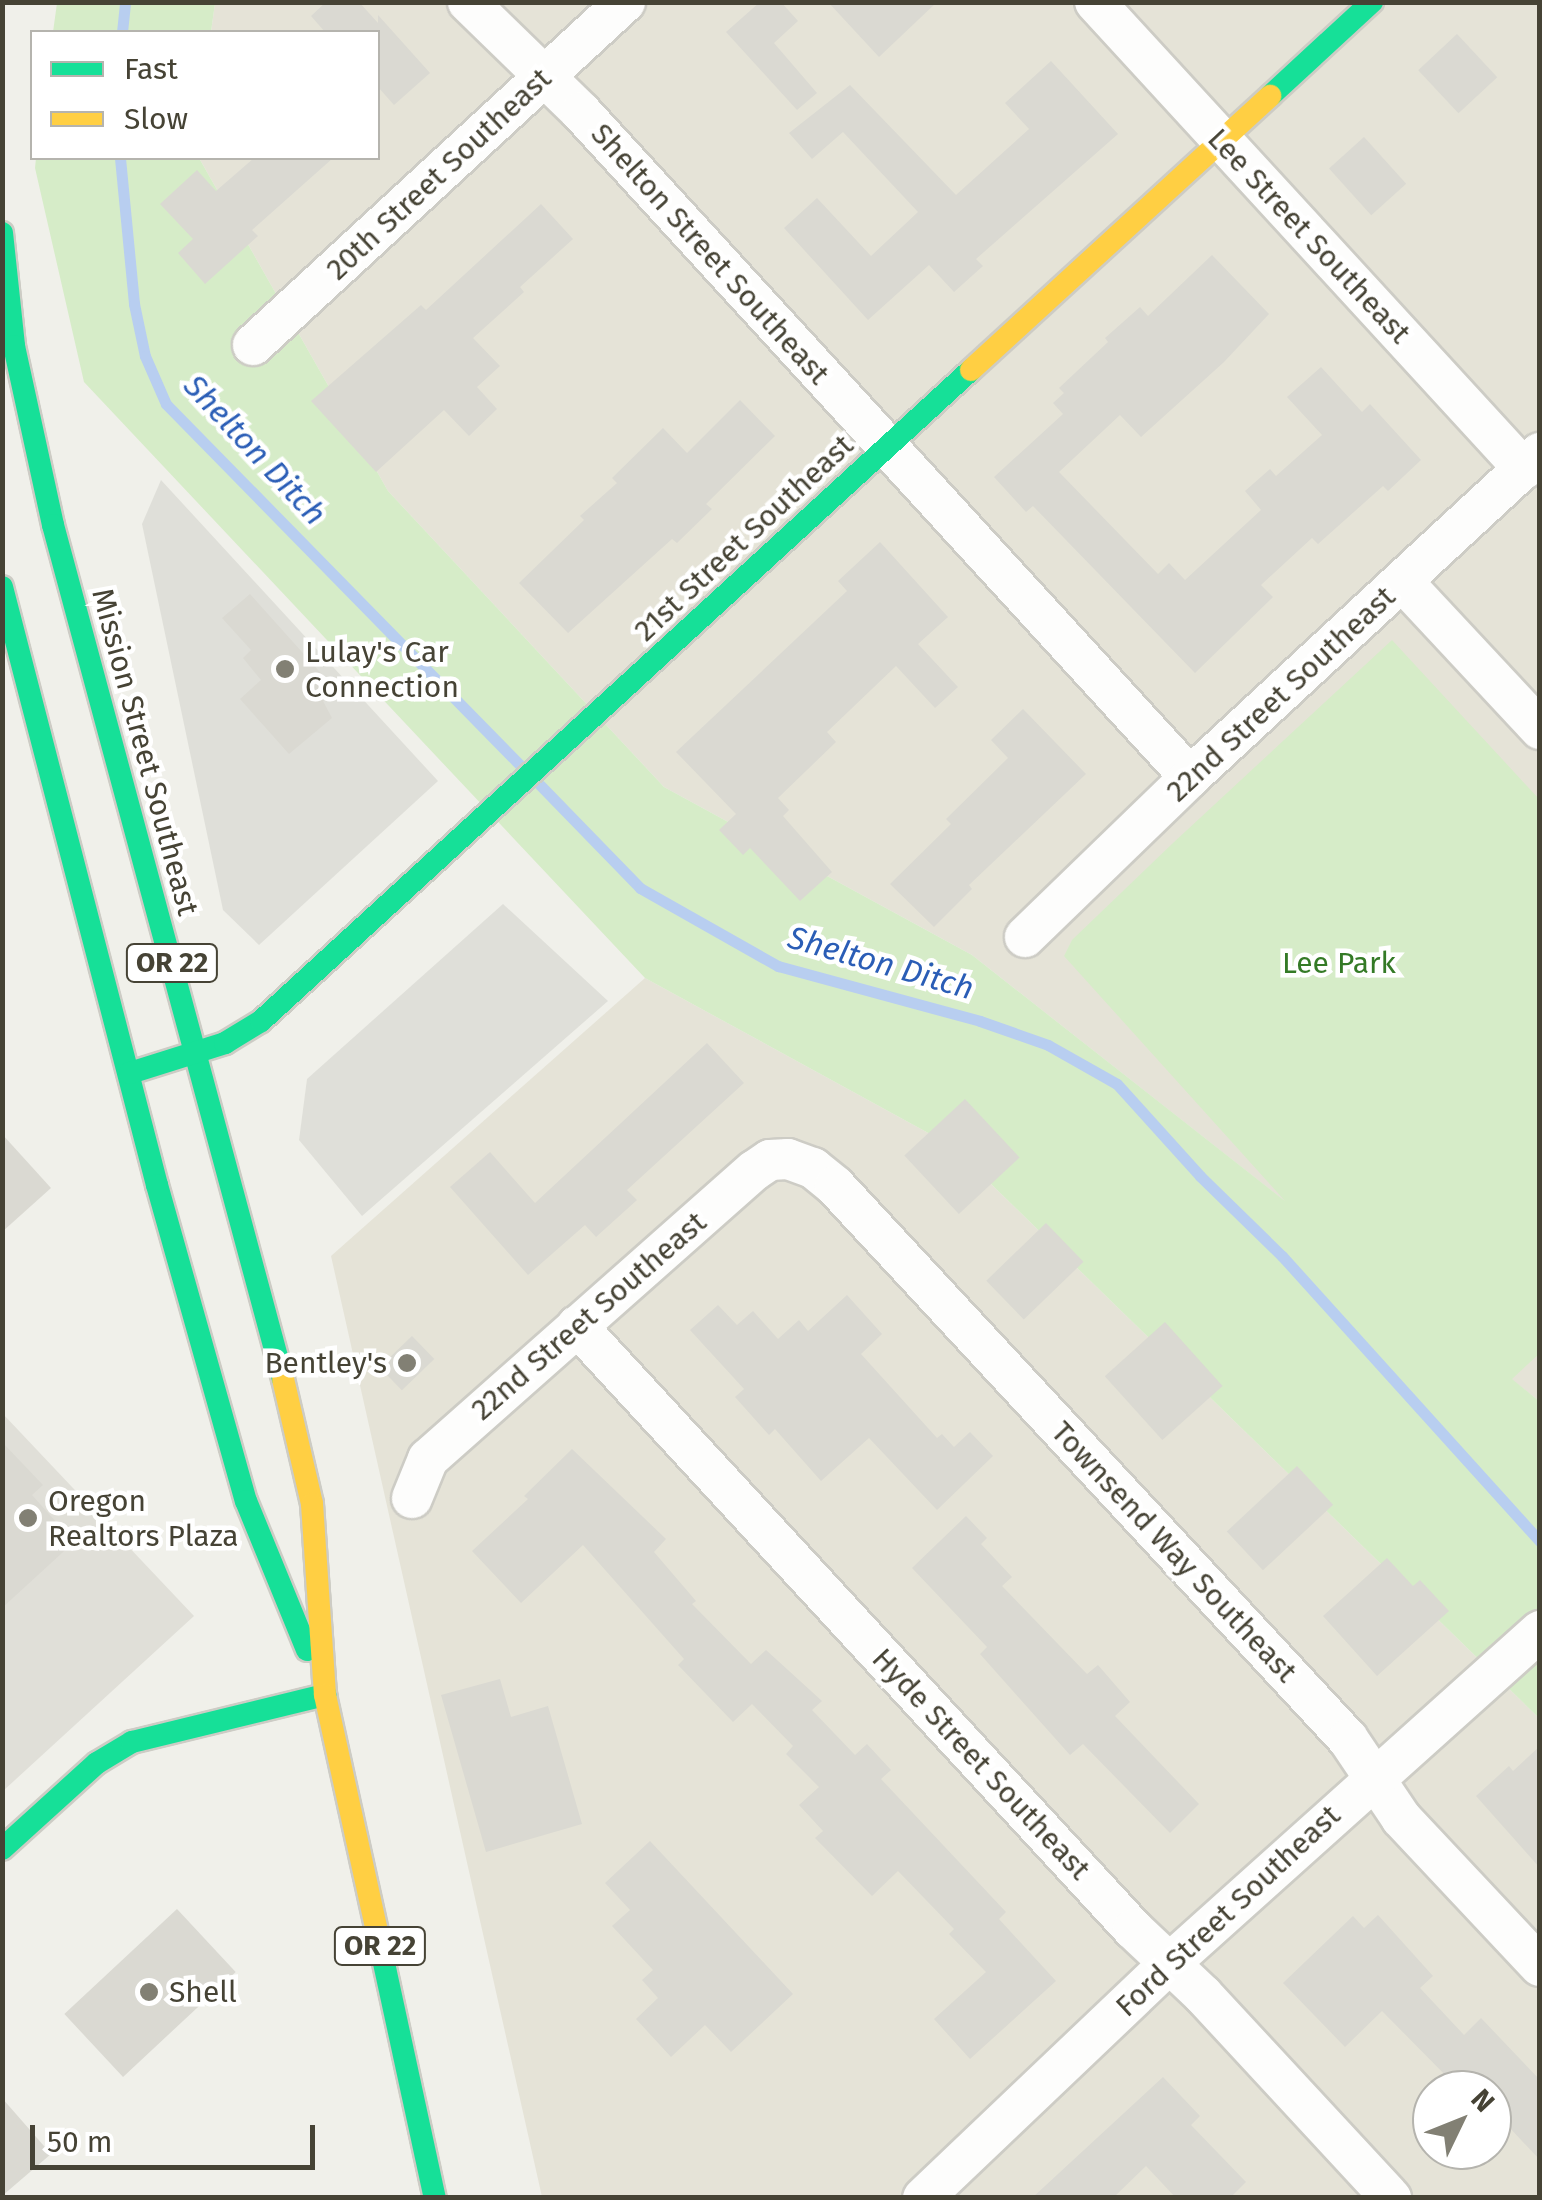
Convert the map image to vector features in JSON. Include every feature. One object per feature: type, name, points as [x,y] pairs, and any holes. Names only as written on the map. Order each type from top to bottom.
[{"type":"main road","name":"21st Street Southeast","points":[[130,1073],[226,1042],[261,1021],[570,742],[886,446],[1372,2]]},
{"type":"main road","name":"Mission Street Southeast","points":[[2,233],[14,346],[80,630],[196,1052],[312,1504],[325,1694],[435,2198]]},
{"type":"main road","name":"Mission Street Southeast","points":[[2,587],[9,647],[246,1501],[325,1694]]},
{"type":"main road","points":[[2,1849],[97,1763],[132,1742],[325,1694]]},
{"type":"street","name":"Shelton Street Southeast","points":[[468,2],[510,48],[546,75],[1190,777]]},
{"type":"street","name":"20th Street Southeast","points":[[254,344],[625,2]]},
{"type":"street","name":"Lee Street Southeast","points":[[1095,2],[1220,139],[1531,461]]},
{"type":"street","name":"22nd Street Southeast","points":[[1026,938],[1190,777],[1531,461]]},
{"type":"street","points":[[1403,582],[1540,729]]},
{"type":"street","points":[[9,647],[80,630]]},
{"type":"street","name":"22nd Street Southeast","points":[[412,1498],[428,1459],[755,1170],[770,1160],[788,1158]]},
{"type":"street","name":"Townsend Way Southeast","points":[[788,1158],[812,1168],[835,1186],[1348,1739],[1401,1818],[1540,1966]]},
{"type":"street","name":"Hyde Street Southeast","points":[[577,1326],[1391,2198]]},
{"type":"street","name":"Ford Street Southeast","points":[[924,2198],[1169,1964],[1531,1639]]},
{"type":"shaded area","points":[[215,3],[1539,3],[1539,1401],[972,955],[664,787],[388,491],[200,160],[380,160],[380,30],[211,30]]},
{"type":"shaded area","points":[[161,480],[438,781],[259,945],[223,910],[142,524]]},
{"type":"shaded area","points":[[503,904],[608,1001],[362,1216],[299,1140],[307,1079]]},
{"type":"shaded area","points":[[645,978],[952,1146],[1539,1718],[1539,2197],[542,2197],[331,1256]]},
{"type":"shaded area","points":[[3,1414],[194,1616],[3,1791]]},
{"type":"green space","points":[[57,2],[215,3],[211,30],[53,30]]},
{"type":"green space","name":"Lee Park","points":[[36,160],[200,160],[388,491],[664,787],[972,955],[1285,1201],[1064,956],[1072,940],[1392,640],[1539,799],[1540,1353],[1512,1379],[1539,1401],[1539,1718],[952,1146],[645,978],[84,382]]},
{"type":"building","points":[[326,2],[359,2],[378,23],[378,15],[430,73],[394,105],[380,89],[380,30],[323,30],[311,16]]},
{"type":"building","points":[[760,2],[781,2],[798,21],[774,43],[817,93],[797,110],[726,32]]},
{"type":"building","points":[[828,2],[937,2],[879,57]]},
{"type":"building","points":[[1457,34],[1497,77],[1458,113],[1418,70]]},
{"type":"building","points":[[1051,61],[1118,134],[976,259],[983,266],[954,292],[929,265],[868,320],[784,228],[817,198],[871,256],[918,212],[843,132],[812,159],[789,133],[850,85],[956,195],[1029,129],[1005,103]]},
{"type":"building","points":[[1364,137],[1406,184],[1371,215],[1329,168]]},
{"type":"building","points":[[252,160],[331,160],[252,230],[258,236],[205,284],[178,253],[193,239],[160,204],[197,170],[216,191]]},
{"type":"building","points":[[541,204],[573,239],[520,287],[524,292],[473,338],[500,366],[477,387],[497,409],[469,436],[444,410],[376,472],[311,401],[421,305],[426,310]]},
{"type":"building","points":[[1212,255],[1269,314],[1224,362],[1141,437],[1120,415],[1059,472],[1158,574],[1169,563],[1185,580],[1261,510],[1245,491],[1270,469],[1276,476],[1322,435],[1287,397],[1321,367],[1362,412],[1370,404],[1421,460],[1388,491],[1383,486],[1318,544],[1312,538],[1261,585],[1273,597],[1195,673],[1033,506],[1026,512],[994,477],[1063,414],[1053,403],[1064,393],[1059,388],[1108,342],[1105,338],[1140,307],[1148,316]]},
{"type":"building","points":[[740,400],[775,436],[706,504],[712,509],[677,543],[672,539],[568,633],[519,583],[584,520],[580,516],[617,483],[612,478],[663,428],[687,453]]},
{"type":"building","points":[[880,542],[948,617],[918,644],[958,687],[935,708],[896,666],[827,732],[836,742],[778,798],[789,810],[783,816],[832,872],[800,901],[750,848],[743,855],[719,830],[736,814],[676,752],[847,591],[838,581]]},
{"type":"building","name":"Lulay's Car Connection","points":[[250,594],[336,690],[323,701],[332,718],[289,754],[240,699],[261,680],[243,658],[251,650],[222,618]]},
{"type":"building","points":[[1023,709],[1086,774],[969,885],[972,889],[934,927],[890,884],[951,824],[946,819],[1008,758],[991,740]]},
{"type":"building","points":[[707,1043],[744,1083],[627,1190],[637,1200],[596,1237],[585,1225],[528,1275],[450,1187],[490,1152],[535,1203]]},
{"type":"building","points":[[965,1099],[1020,1158],[959,1214],[904,1156]]},
{"type":"building","points":[[2,1134],[51,1188],[2,1232]]},
{"type":"building","points":[[1046,1223],[1084,1262],[1024,1320],[986,1281]]},
{"type":"building","points":[[847,1295],[882,1334],[861,1354],[937,1438],[942,1434],[954,1447],[970,1432],[993,1456],[937,1510],[869,1438],[821,1481],[775,1429],[769,1435],[735,1397],[744,1389],[690,1330],[718,1305],[737,1325],[753,1311],[778,1339],[799,1320],[808,1331]]},
{"type":"building","points":[[1165,1322],[1223,1386],[1162,1440],[1105,1376]]},
{"type":"building","name":"Bentley's","points":[[412,1336],[434,1359],[402,1390],[380,1367]]},
{"type":"building","name":"Oregon Realtors Plaza","points":[[2,1442],[43,1485],[32,1495],[74,1542],[2,1608]]},
{"type":"building","points":[[572,1449],[666,1539],[654,1552],[696,1601],[692,1604],[751,1664],[766,1650],[822,1701],[812,1710],[855,1755],[867,1744],[891,1770],[881,1779],[1006,1912],[999,1919],[1056,1981],[970,2059],[934,2019],[986,1972],[949,1934],[954,1929],[898,1871],[872,1896],[815,1838],[823,1831],[799,1805],[819,1787],[786,1754],[793,1746],[752,1704],[733,1722],[678,1665],[684,1659],[583,1545],[521,1603],[472,1551],[528,1499],[524,1496]]},
{"type":"building","points":[[1297,1466],[1333,1505],[1263,1570],[1227,1531]]},
{"type":"building","points":[[966,1516],[987,1538],[981,1544],[1012,1577],[1002,1586],[1087,1674],[1098,1665],[1130,1702],[1115,1716],[1199,1804],[1170,1833],[1083,1744],[1070,1755],[980,1654],[987,1647],[912,1568]]},
{"type":"building","points":[[1387,1558],[1413,1586],[1420,1580],[1449,1611],[1377,1676],[1323,1616]]},
{"type":"building","points":[[500,1679],[511,1717],[548,1706],[582,1824],[486,1852],[441,1695]]},
{"type":"building","points":[[1540,1746],[1540,1868],[1476,1796],[1509,1766],[1513,1771]]},
{"type":"building","points":[[650,1841],[793,1994],[731,2052],[705,2025],[671,2057],[636,2019],[658,1998],[642,1980],[653,1970],[612,1926],[630,1910],[605,1883]]},
{"type":"building","name":"Shell","points":[[177,1909],[236,1972],[123,2077],[64,2014]]},
{"type":"building","points":[[1378,1915],[1433,1976],[1420,1988],[1464,2035],[1481,2018],[1540,2080],[1540,2160],[1512,2130],[1512,2070],[1440,2070],[1382,2011],[1345,2047],[1283,1983],[1353,1916],[1364,1928]]},
{"type":"building","points":[[1163,2077],[1200,2116],[1191,2125],[1246,2182],[1230,2198],[1176,2198],[1146,2166],[1113,2198],[1032,2198]]},
{"type":"building","points":[[2,2098],[51,2154],[2,2196]]},
{"type":"waterway","name":"Shelton Ditch","points":[[122,30],[125,2]]},
{"type":"waterway","name":"Shelton Ditch","points":[[120,160],[134,304],[145,356],[166,404],[520,765]]},
{"type":"waterway","name":"Shelton Ditch","points":[[540,785],[640,888],[778,966],[980,1021],[1048,1045],[1117,1084],[1200,1176],[1282,1256],[1540,1542]]},
{"type":"traffic: fast","points":[[1270,96],[1372,2]]},
{"type":"traffic: fast","points":[[2,233],[14,346],[53,525],[283,1379]]},
{"type":"traffic: fast","points":[[130,1073],[225,1043],[261,1021],[971,370]]},
{"type":"traffic: fast","points":[[2,587],[157,1185],[246,1501],[307,1650]]},
{"type":"traffic: fast","points":[[2,1849],[97,1763],[132,1742],[325,1695]]},
{"type":"traffic: fast","points":[[379,1940],[435,2198]]},
{"type":"traffic: slow","points":[[971,370],[1270,96]]},
{"type":"traffic: slow","points":[[283,1379],[312,1504],[325,1695],[379,1940]]},
{"type":"place","name":"Lulay's Car Connection","points":[[285,669]]},
{"type":"place","name":"Bentley's","points":[[407,1363]]},
{"type":"place","name":"Oregon Realtors Plaza","points":[[28,1518]]},
{"type":"place","name":"Shell","points":[[149,1992]]}]
